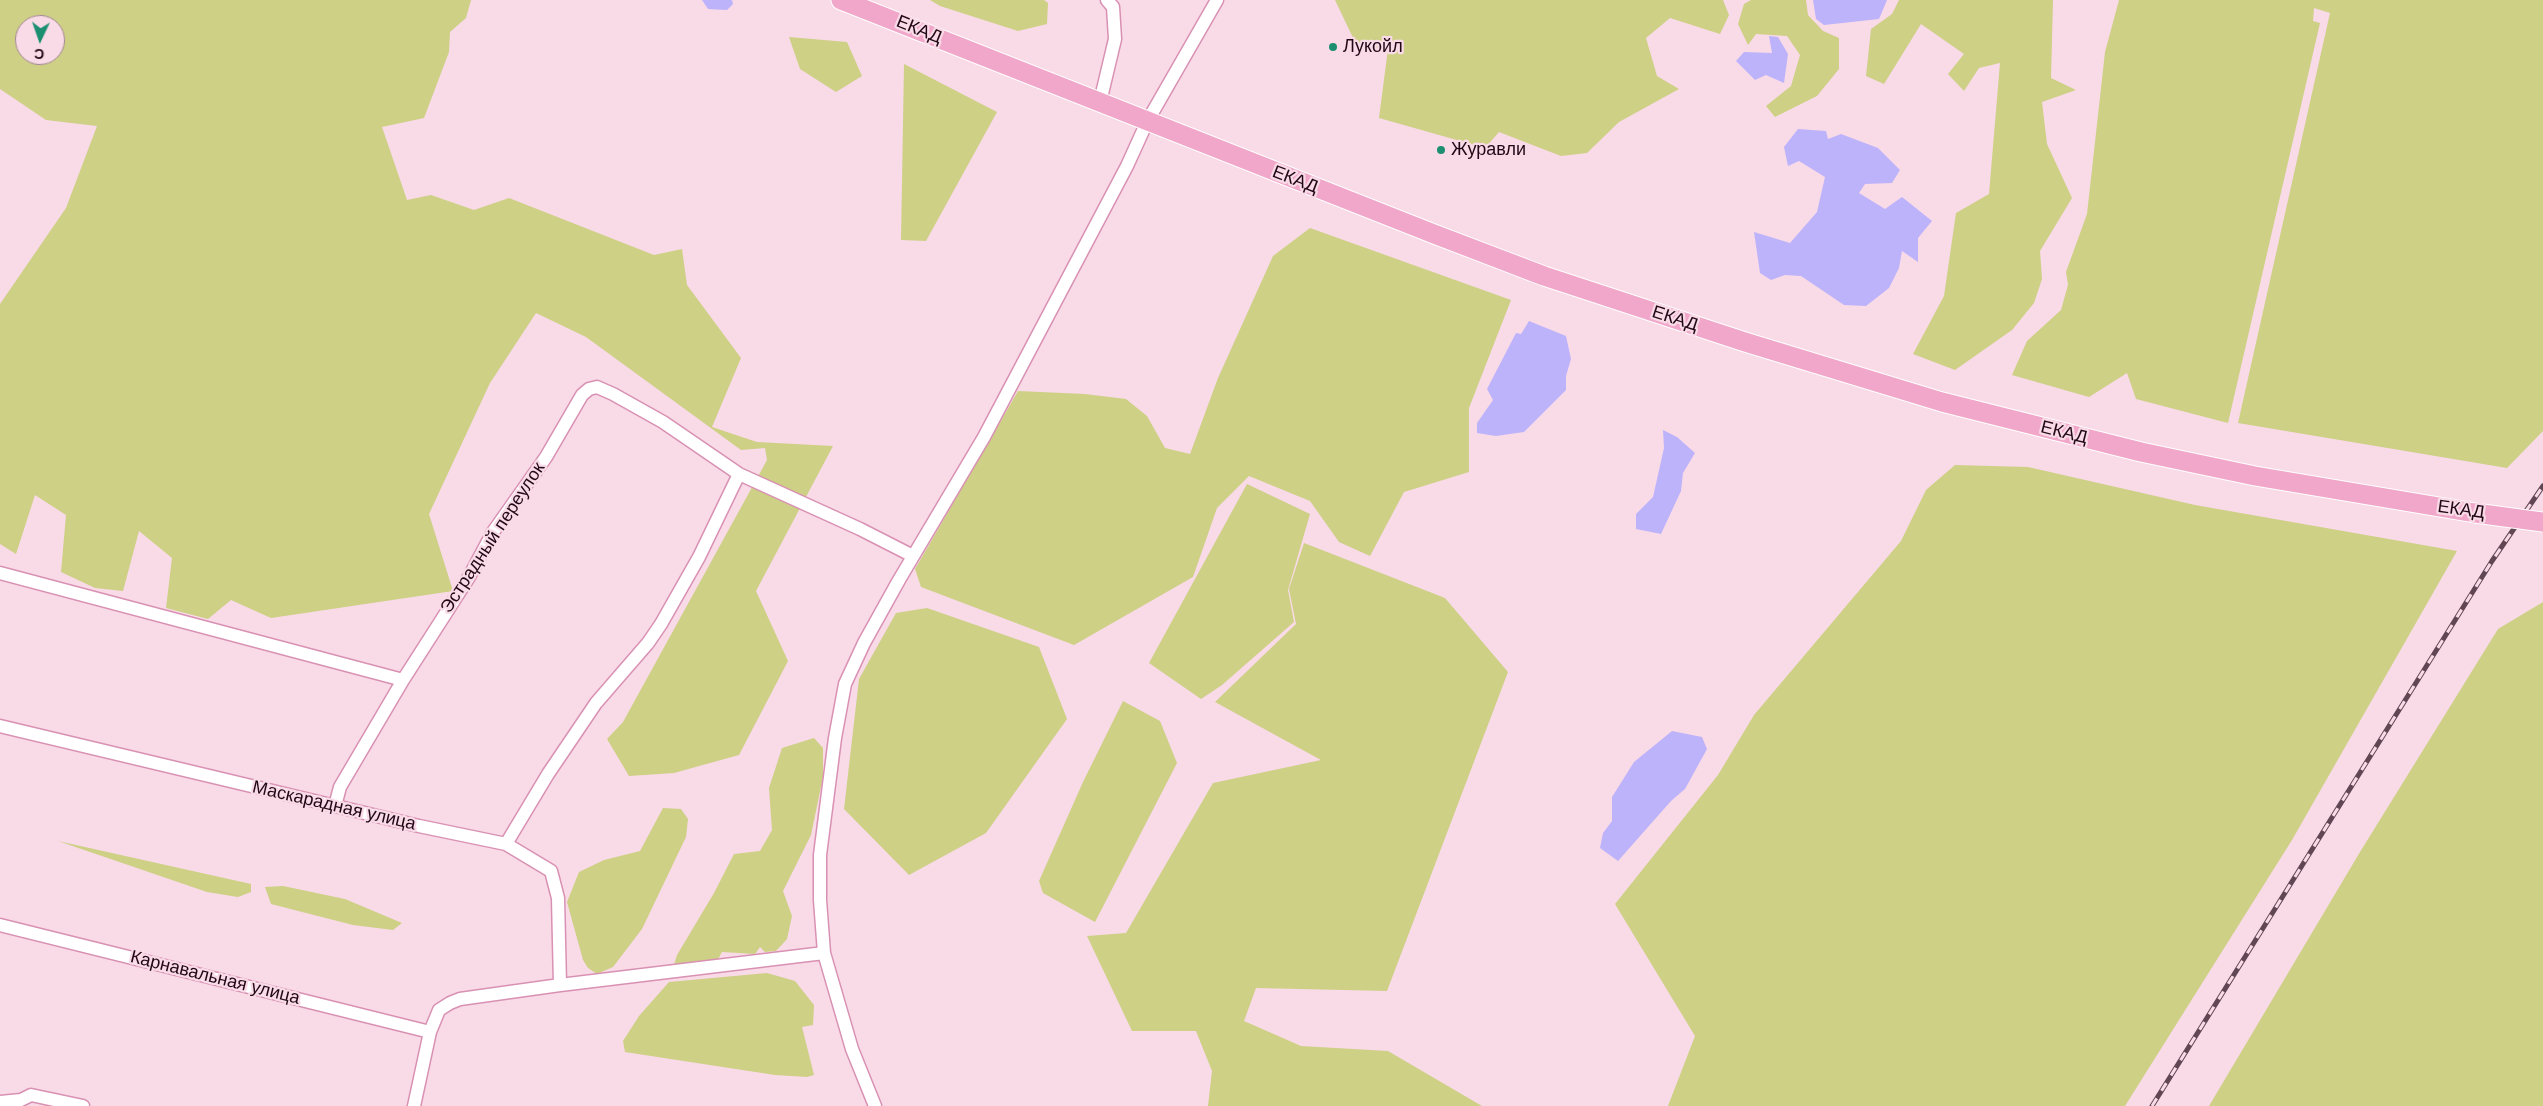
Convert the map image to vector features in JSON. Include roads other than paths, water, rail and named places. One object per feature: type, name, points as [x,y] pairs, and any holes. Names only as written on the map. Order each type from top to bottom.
[{"type":"highway","name":"ЕКАД","points":[[841,0],[1146,122],[1544,276],[1745,342],[1942,402],[2141,452],[2256,476],[2475,513],[2543,522]]},
{"type":"street","points":[[1100,102],[1114,45],[1112,7],[1108,0]]},
{"type":"street","points":[[876,1106],[852,1049],[824,953],[820,900],[820,855],[835,738],[845,684],[864,643],[984,437],[1127,166],[1146,122],[1217,0]]},
{"type":"street","points":[[1114,45],[1120,60]]},
{"type":"street","name":"Эстрадный переулок","points":[[335,806],[340,787],[403,680],[468,578],[494,532],[546,457],[582,395],[589,389],[597,387],[613,394],[663,422],[739,474]]},
{"type":"street","points":[[506,844],[548,774],[596,703],[648,643],[661,624],[698,557],[739,474],[860,529],[913,556]]},
{"type":"street","points":[[0,573],[403,680]]},
{"type":"street","name":"Маскарадная улица","points":[[0,726],[335,806],[506,844],[551,871],[558,898],[560,985]]},
{"type":"street","name":"Карнавальная улица","points":[[0,925],[430,1032]]},
{"type":"street","points":[[414,1106],[430,1032],[439,1010],[460,999],[824,953]]},
{"type":"street","points":[[0,1102],[21,1100],[31,1095],[83,1106]]},
{"type":"railway","points":[[2152,1106],[2492,561],[2543,486]]},
{"type":"place","name":"Лукойл","points":[[1333,47]]},
{"type":"place","name":"Журавли","points":[[1441,150]]}]
